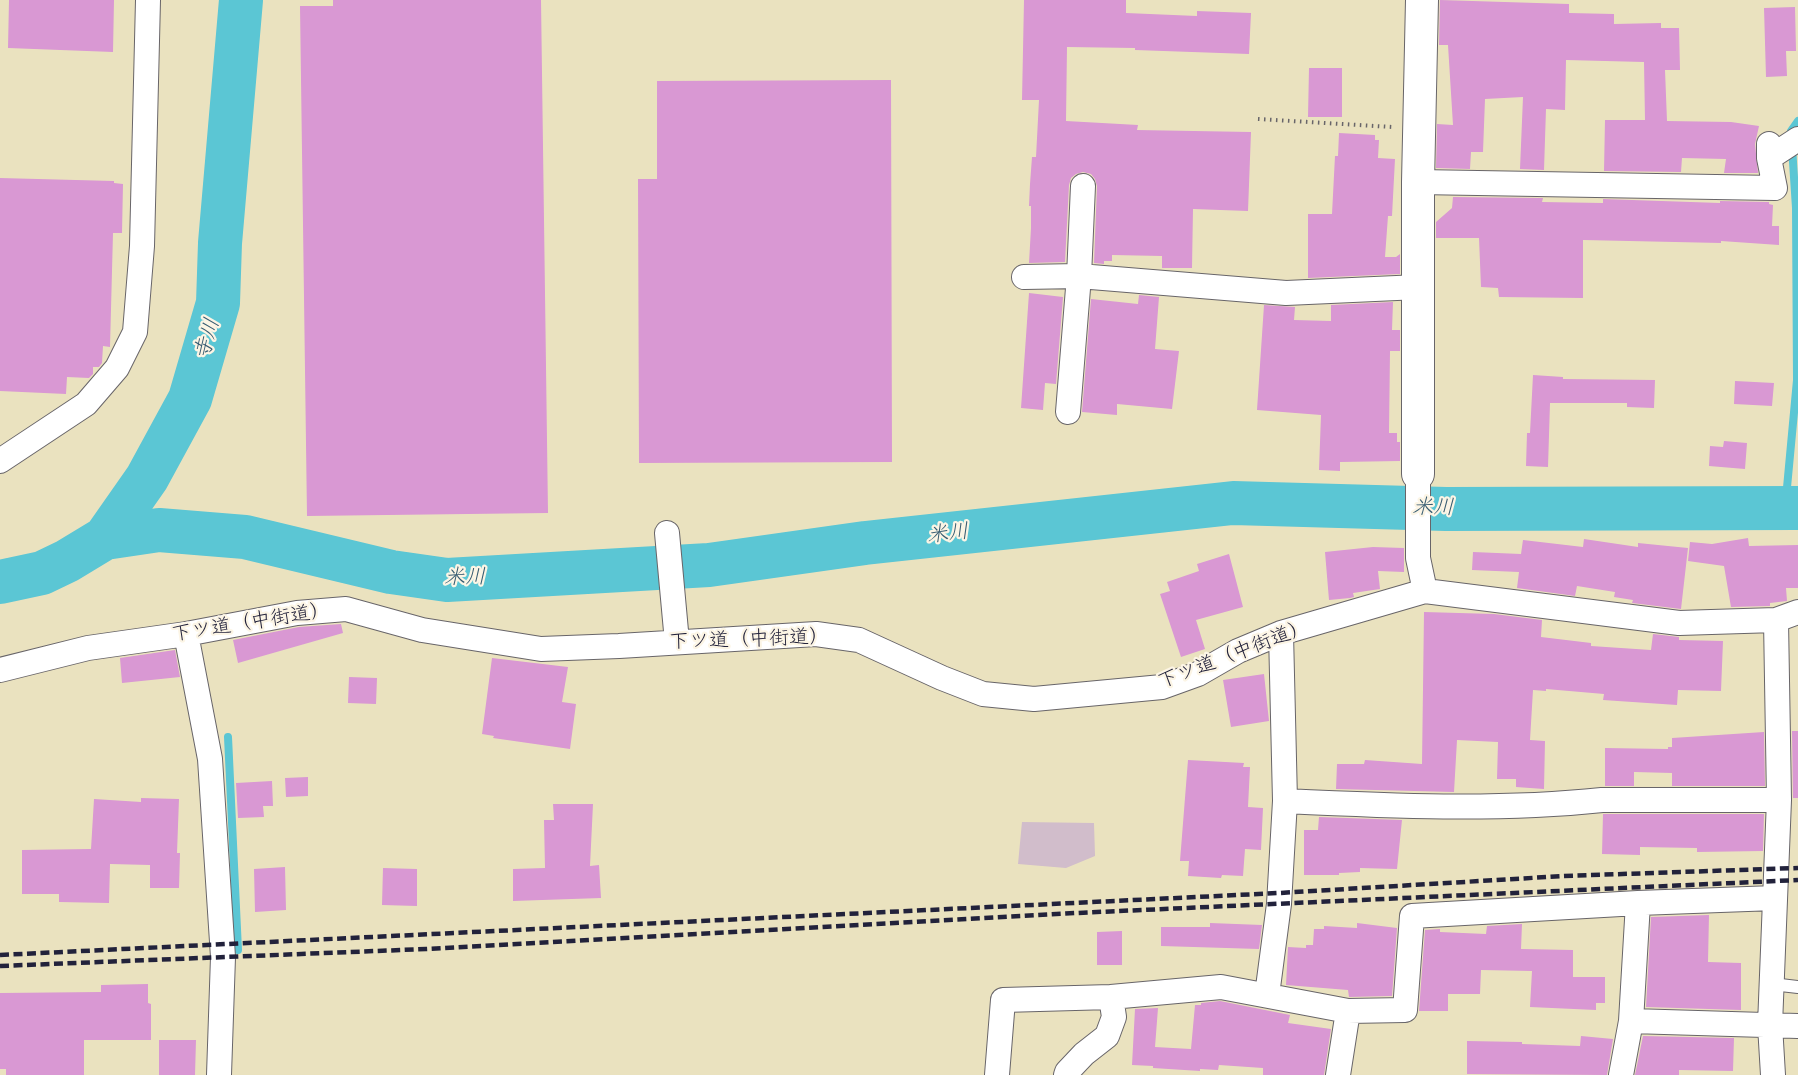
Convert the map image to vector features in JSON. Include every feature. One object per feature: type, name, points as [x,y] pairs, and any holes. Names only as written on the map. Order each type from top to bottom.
[{"type":"street","points":[[0,461],[86,404],[117,368],[135,333],[142,246],[148,0]]},
{"type":"street","points":[[1422,0],[1418,182],[1418,558],[1425,591]]},
{"type":"street","points":[[1418,182],[1775,188],[1769,151],[1798,139]]},
{"type":"street","points":[[1068,412],[1079,276],[1083,186]]},
{"type":"street","points":[[1024,277],[1079,276],[1286,293],[1419,287]]},
{"type":"street","points":[[667,533],[677,634]]},
{"type":"street","name":"下ツ道（中街道）","points":[[0,670],[88,648],[186,634],[297,613],[346,609],[422,630],[541,649],[619,646],[677,634],[816,634],[859,640],[942,678],[984,694],[1034,699],[1162,687],[1198,674],[1238,651],[1281,633],[1425,591],[1678,623],[1787,616]]},
{"type":"street","points":[[1773,1075],[1770,1025],[1775,898],[1785,807],[1787,616]]},
{"type":"street","points":[[1267,995],[1278,904],[1285,801],[1281,633]]},
{"type":"street","points":[[186,634],[210,759],[223,957],[219,1075]]},
{"type":"street","points":[[1285,801],[1422,807],[1573,803],[1602,800],[1785,807]]},
{"type":"street","points":[[996,1075],[1003,1000],[1111,997],[1221,987],[1348,1011],[1405,1010],[1412,916],[1775,898]]},
{"type":"street","points":[[1621,1075],[1631,1022],[1638,903]]},
{"type":"street","points":[[1066,1075],[1066,1072],[1084,1054],[1107,1036],[1114,1017],[1111,997]]},
{"type":"street","points":[[1338,1075],[1348,1011]]},
{"type":"street","points":[[1631,1022],[1798,1026]]},
{"type":"lane","points":[[1772,984],[1798,987]]},
{"type":"path","points":[[1258,119],[1420,129]]},
{"type":"shaded area","points":[[1022,822],[1094,823],[1095,856],[1066,868],[1018,864]]},
{"type":"building","points":[[9,0],[114,0],[113,52],[8,48]]},
{"type":"building","points":[[333,0],[541,0],[548,513],[307,516],[300,6],[333,6]]},
{"type":"building","points":[[1024,0],[1126,0],[1126,13],[1197,16],[1197,11],[1251,13],[1249,54],[1067,47],[1066,121],[1138,125],[1137,130],[1251,132],[1248,211],[1193,209],[1192,268],[1162,268],[1162,256],[1112,255],[1112,261],[1104,261],[1104,264],[1094,263],[1097,186],[1091,174],[1083,172],[1071,178],[1069,185],[1065,262],[1029,263],[1030,184],[1032,157],[1036,157],[1039,100],[1022,100]]},
{"type":"building","points":[[1440,0],[1569,4],[1569,13],[1614,14],[1614,24],[1661,23],[1661,28],[1679,28],[1680,70],[1665,70],[1667,121],[1731,122],[1759,126],[1755,144],[1758,173],[1724,173],[1726,159],[1682,158],[1681,172],[1604,171],[1605,120],[1645,120],[1644,62],[1566,60],[1565,110],[1546,109],[1544,170],[1520,169],[1523,97],[1485,99],[1483,152],[1471,152],[1470,169],[1436,168],[1437,124],[1453,125],[1448,45],[1439,45]]},
{"type":"building","points":[[1795,7],[1796,51],[1786,51],[1787,76],[1766,77],[1764,8]]},
{"type":"building","points":[[1309,68],[1342,68],[1342,117],[1308,117]]},
{"type":"building","points":[[891,80],[892,462],[639,463],[638,179],[657,179],[657,81]]},
{"type":"building","points":[[1339,133],[1375,135],[1375,140],[1379,140],[1378,158],[1395,159],[1392,216],[1388,216],[1385,257],[1396,257],[1400,254],[1400,274],[1308,278],[1308,214],[1332,214],[1335,156],[1338,156]]},
{"type":"building","points":[[0,178],[114,181],[114,183],[123,184],[122,233],[113,233],[110,347],[103,346],[102,363],[99,367],[93,367],[93,374],[89,378],[67,377],[66,394],[0,391]]},
{"type":"building","points":[[1453,197],[1543,198],[1542,202],[1603,203],[1603,199],[1720,203],[1720,201],[1769,202],[1773,205],[1772,226],[1779,226],[1779,245],[1721,241],[1721,243],[1583,240],[1583,298],[1499,297],[1498,288],[1481,287],[1479,238],[1436,238],[1436,222],[1452,208]]},
{"type":"building","points":[[1029,293],[1063,297],[1056,384],[1045,383],[1043,410],[1021,408]]},
{"type":"building","points":[[1139,295],[1159,297],[1155,349],[1179,351],[1172,409],[1117,404],[1117,415],[1082,412],[1091,299],[1138,304]]},
{"type":"building","points":[[1393,302],[1392,330],[1400,330],[1400,351],[1390,351],[1389,433],[1397,433],[1397,442],[1400,442],[1400,461],[1340,462],[1340,471],[1319,470],[1321,415],[1257,410],[1264,305],[1295,307],[1294,320],[1331,321],[1331,305]]},
{"type":"building","points":[[1533,375],[1563,377],[1563,379],[1655,380],[1654,408],[1627,407],[1627,403],[1550,403],[1548,467],[1526,466]]},
{"type":"building","points":[[1735,381],[1774,383],[1772,406],[1734,404]]},
{"type":"building","points":[[1724,441],[1747,443],[1745,469],[1709,466],[1710,446],[1723,447]]},
{"type":"building","points":[[1748,538],[1749,546],[1798,545],[1798,588],[1786,588],[1787,601],[1770,603],[1770,606],[1731,607],[1724,566],[1688,561],[1690,542],[1712,544]]},
{"type":"building","points":[[1584,539],[1638,547],[1638,543],[1688,548],[1681,609],[1632,603],[1633,600],[1614,597],[1615,592],[1577,586],[1575,596],[1517,588],[1519,572],[1472,570],[1473,552],[1521,554],[1523,540],[1583,547]]},
{"type":"building","points":[[1373,547],[1404,548],[1404,572],[1378,571],[1380,589],[1353,593],[1354,597],[1350,598],[1329,600],[1325,552]]},
{"type":"building","points":[[1229,554],[1243,607],[1196,620],[1205,649],[1181,657],[1160,594],[1170,591],[1167,582],[1199,571],[1197,564]]},
{"type":"building","points":[[1424,612],[1494,614],[1542,620],[1541,637],[1591,643],[1591,646],[1651,650],[1653,634],[1679,637],[1679,640],[1723,641],[1721,691],[1678,690],[1677,705],[1603,700],[1604,694],[1533,690],[1530,740],[1545,741],[1544,789],[1516,787],[1516,779],[1497,779],[1498,742],[1457,740],[1454,792],[1336,789],[1337,764],[1364,764],[1365,760],[1422,764]]},
{"type":"building","points":[[341,624],[343,633],[238,663],[233,640],[299,627]]},
{"type":"building","points":[[175,650],[180,677],[122,683],[120,658]]},
{"type":"building","points":[[492,658],[568,667],[562,702],[576,704],[570,749],[493,738],[494,736],[482,734]]},
{"type":"building","points":[[1264,674],[1269,721],[1231,727],[1223,680]]},
{"type":"building","points":[[349,677],[377,678],[376,704],[348,703]]},
{"type":"building","points":[[1792,731],[1798,731],[1798,798],[1793,798]]},
{"type":"building","points":[[1764,732],[1765,786],[1672,786],[1672,773],[1634,772],[1634,786],[1605,786],[1605,748],[1668,749],[1672,747],[1672,738]]},
{"type":"building","points":[[1188,760],[1244,763],[1243,767],[1250,767],[1248,807],[1263,808],[1261,850],[1245,849],[1243,876],[1222,875],[1221,878],[1188,876],[1189,861],[1180,861]]},
{"type":"building","points":[[308,777],[308,796],[286,797],[285,778]]},
{"type":"building","points":[[272,781],[273,806],[263,806],[264,817],[238,818],[236,783]]},
{"type":"building","points":[[141,798],[179,799],[177,853],[180,853],[179,888],[150,888],[150,865],[110,864],[109,903],[59,902],[59,894],[22,894],[22,850],[91,849],[94,799],[141,802]]},
{"type":"building","points":[[553,804],[593,804],[590,866],[599,865],[601,898],[513,901],[513,869],[545,868],[544,820],[554,820]]},
{"type":"building","points":[[1603,814],[1764,814],[1763,851],[1697,852],[1697,848],[1640,847],[1640,855],[1602,854]]},
{"type":"building","points":[[1319,817],[1402,820],[1397,869],[1360,868],[1360,872],[1339,873],[1339,875],[1304,875],[1304,830],[1318,830]]},
{"type":"building","points":[[285,867],[286,910],[255,912],[254,869]]},
{"type":"building","points":[[383,868],[417,869],[417,906],[382,905]]},
{"type":"building","points":[[1709,915],[1708,962],[1741,963],[1741,1010],[1646,1007],[1651,917]]},
{"type":"building","points":[[1210,923],[1262,925],[1259,949],[1161,946],[1161,927],[1210,927]]},
{"type":"building","points":[[1357,923],[1397,928],[1392,996],[1349,997],[1348,990],[1286,985],[1288,947],[1306,948],[1306,945],[1313,945],[1314,929],[1324,929],[1324,926],[1357,928]]},
{"type":"building","points":[[1522,924],[1521,949],[1573,950],[1573,977],[1605,977],[1605,1003],[1596,1003],[1596,1010],[1530,1007],[1532,971],[1481,970],[1480,994],[1448,994],[1448,1011],[1419,1011],[1425,930],[1440,929],[1440,932],[1486,934],[1487,926]]},
{"type":"building","points":[[1122,931],[1122,965],[1097,965],[1097,932]]},
{"type":"building","points":[[148,984],[148,1003],[151,1004],[151,1040],[84,1040],[84,1075],[6,1075],[6,1069],[0,1069],[0,993],[101,992],[101,985]]},
{"type":"building","points":[[1220,1001],[1290,1015],[1288,1023],[1331,1029],[1324,1075],[1263,1075],[1263,1068],[1219,1065],[1218,1070],[1200,1069],[1200,1071],[1132,1065],[1135,1009],[1158,1008],[1155,1047],[1191,1049],[1195,1005]]},
{"type":"building","points":[[1581,1036],[1613,1039],[1607,1075],[1467,1074],[1467,1041],[1580,1046]]},
{"type":"building","points":[[1643,1036],[1734,1038],[1733,1071],[1679,1070],[1679,1075],[1635,1075]]},
{"type":"building","points":[[159,1040],[196,1040],[195,1075],[159,1075]]},
{"type":"waterway","name":"寺川","points":[[0,582],[42,573],[105,538],[147,478],[190,399],[218,303],[220,243],[241,0]]},
{"type":"waterway","points":[[1785,509],[1797,380],[1796,208],[1791,131],[1798,121]]},
{"type":"waterway","name":"米川","points":[[105,538],[159,530],[245,537],[391,572],[447,580],[709,565],[865,543],[1233,503],[1446,509],[1798,508]]},
{"type":"waterway","points":[[228,737],[238,950]]},
{"type":"railway","points":[[0,955],[1279,893],[1564,876],[1798,868]]},
{"type":"railway","points":[[0,966],[426,949],[1076,913],[1798,880]]}]
